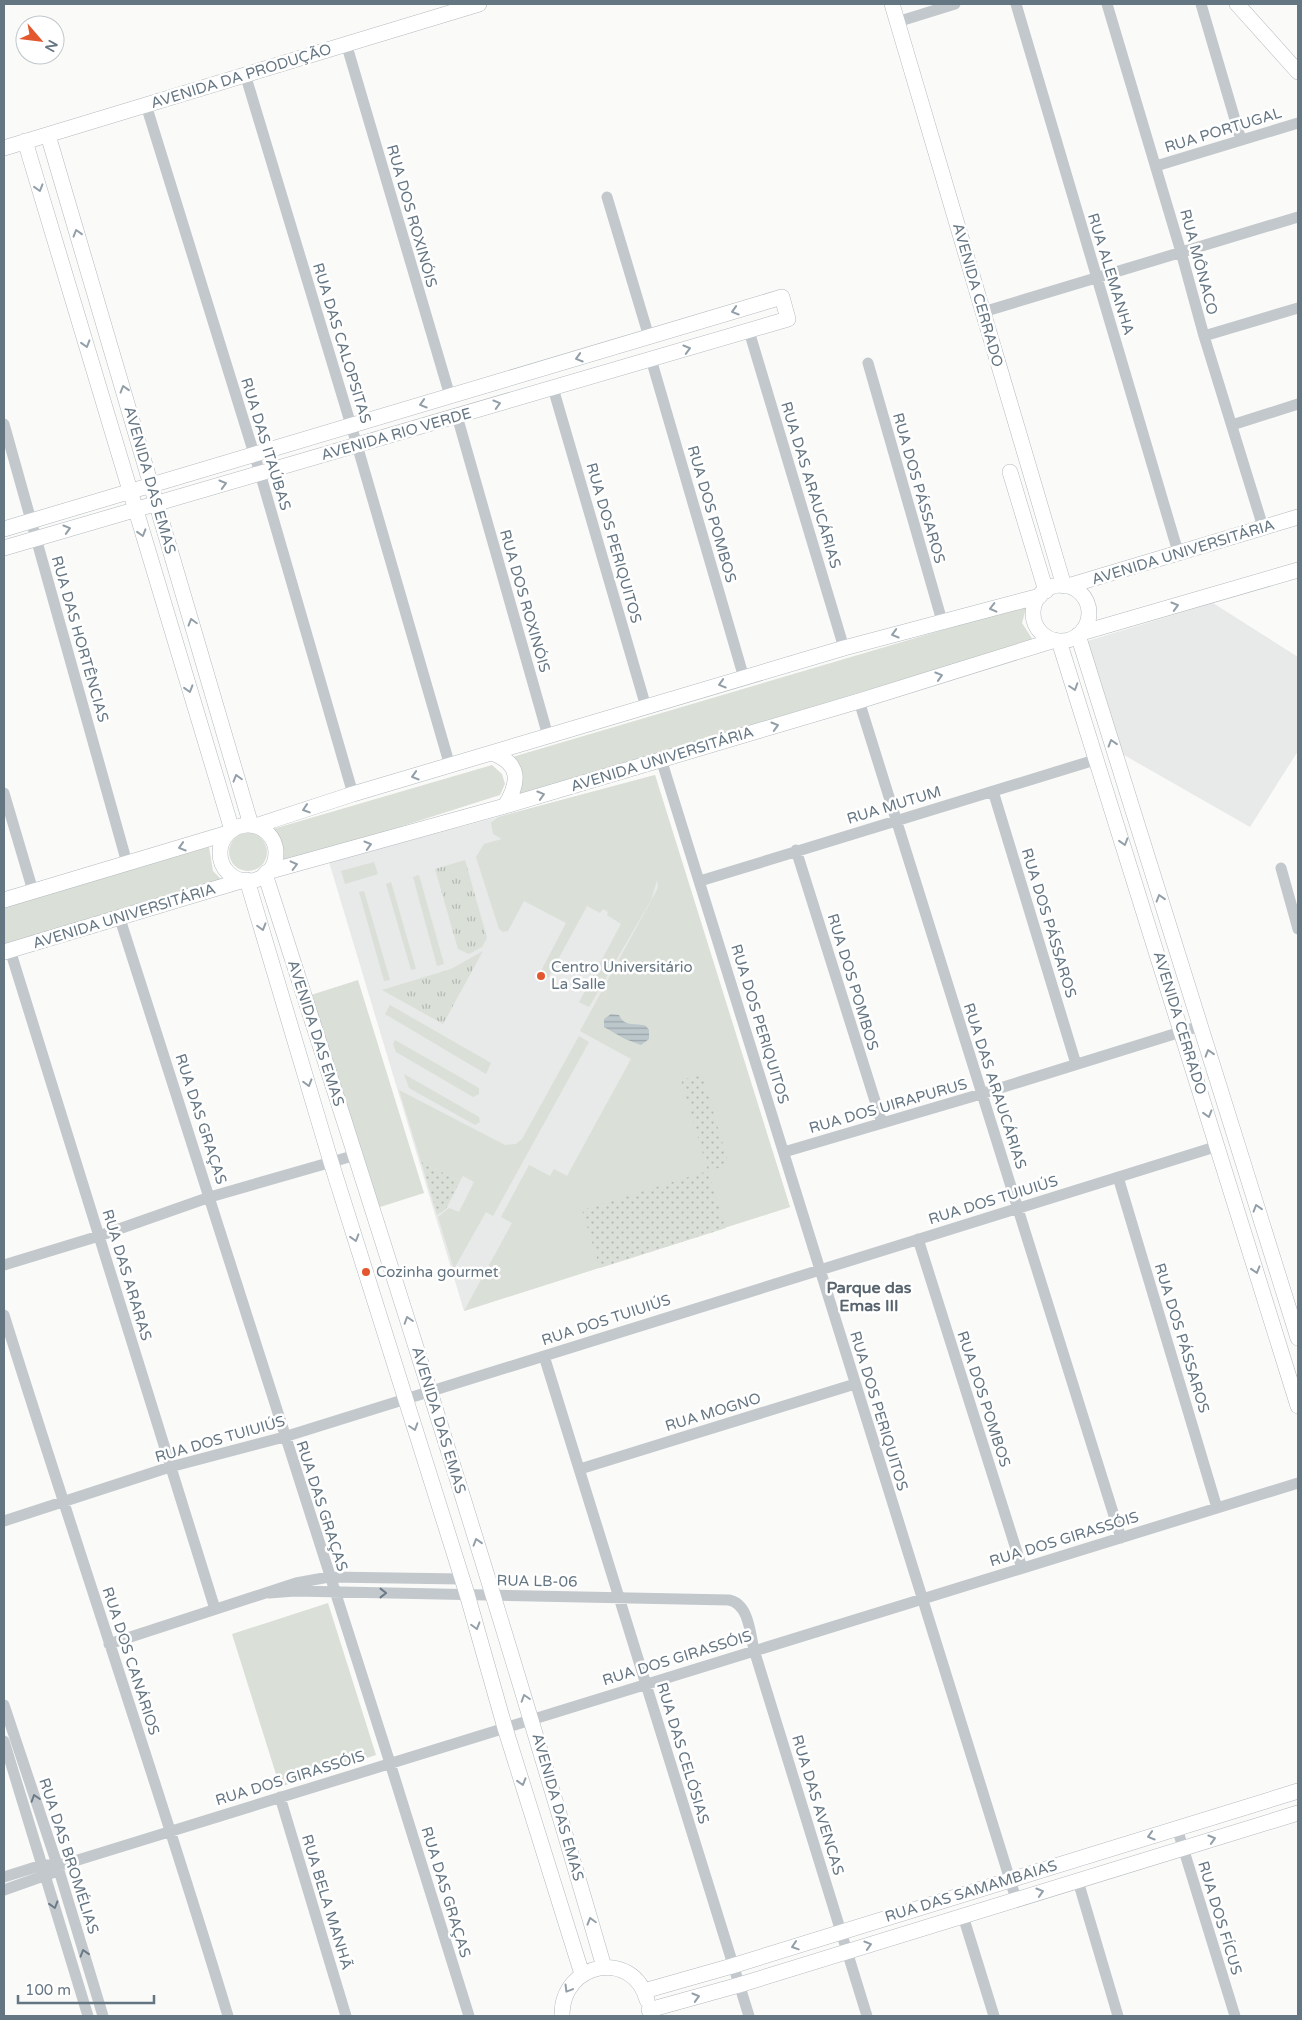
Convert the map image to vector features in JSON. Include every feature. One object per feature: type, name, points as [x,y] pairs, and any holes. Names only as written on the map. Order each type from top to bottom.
[{"type":"street","name":"AVENIDA DA PRODUÇÃO","points":[[4,148],[479,4]]},
{"type":"street","name":"AVENIDA CERRADO","points":[[892,4],[1066,586]]},
{"type":"street","points":[[898,22],[955,4]]},
{"type":"street","name":"RUA ALEMANHA","points":[[1016,4],[1178,552]]},
{"type":"street","name":"RUA MÔNACO","points":[[1107,4],[1156,166],[1204,336],[1263,527]]},
{"type":"street","points":[[1202,4],[1241,140]]},
{"type":"street","points":[[1237,4],[1298,72]]},
{"type":"street","name":"RUA DOS ROXINÓIS","points":[[346,43],[450,396]]},
{"type":"street","name":"RUA DAS CALOPSITAS","points":[[245,74],[357,445],[450,766]]},
{"type":"street","name":"RUA DAS ITAÚBAS","points":[[146,105],[260,473],[353,794]]},
{"type":"street","name":"RUA PORTUGAL","points":[[1156,166],[1298,123]]},
{"type":"street","name":"AVENIDA DAS EMAS","points":[[48,134],[253,826]]},
{"type":"street","name":"AVENIDA DAS EMAS","points":[[26,141],[230,831]]},
{"type":"street","points":[[607,197],[649,337]]},
{"type":"street","points":[[983,312],[1298,217]]},
{"type":"street","name":"AVENIDA RIO VERDE","points":[[4,529],[782,297],[788,320],[4,548]]},
{"type":"street","points":[[1204,336],[1298,308]]},
{"type":"street","name":"RUA DAS ARAUCÁRIAS","points":[[749,331],[844,648]]},
{"type":"street","name":"RUA DOS POMBOS","points":[[651,359],[744,678]]},
{"type":"street","name":"RUA DOS PÁSSAROS","points":[[868,363],[942,621]]},
{"type":"street","name":"RUA DOS PERIQUITOS","points":[[553,388],[646,707]]},
{"type":"street","points":[[1232,425],[1298,404]]},
{"type":"street","name":"RUA DOS ROXINÓIS","points":[[457,416],[548,736]]},
{"type":"street","name":"RUA DAS HORTÊNCIAS","points":[[4,424],[127,863]]},
{"type":"street","points":[[1010,472],[1043,593],[1033,610],[1034,620],[1043,635],[1057,641],[1068,640],[1080,634],[1298,570]]},
{"type":"street","name":"AVENIDA UNIVERSITÁRIA","points":[[1066,586],[1298,517]]},
{"type":"street","points":[[4,900],[238,827],[253,826],[353,794],[844,648],[1066,586],[1084,597],[1088,606],[1087,623],[1080,634]]},
{"type":"street","name":"AVENIDA CERRADO","points":[[1080,634],[1298,1337]]},
{"type":"street","name":"AVENIDA CERRADO","points":[[1057,641],[1098,759],[1298,1406]]},
{"type":"street","name":"AVENIDA UNIVERSITÁRIA","points":[[266,873],[505,806],[1057,641]]},
{"type":"street","name":"RUA DAS ARAUCÁRIAS","points":[[859,701],[898,819],[981,1094],[1121,1538]]},
{"type":"street","points":[[492,753],[503,757],[514,772],[516,787],[505,806]]},
{"type":"street","name":"RUA DOS PERIQUITOS","points":[[661,758],[784,1152],[818,1269],[1016,1899]]},
{"type":"street","name":"RUA MUTUM","points":[[700,881],[796,850],[1098,759]]},
{"type":"street","name":"RUA DOS PÁSSAROS","points":[[993,791],[1076,1064]]},
{"type":"street","points":[[4,793],[33,891]]},
{"type":"street","points":[[230,831],[220,850],[221,859],[230,874],[245,880],[266,873],[274,863],[274,845],[270,837],[253,826]]},
{"type":"street","name":"RUA DOS POMBOS","points":[[796,850],[882,1123]]},
{"type":"street","points":[[1281,868],[1298,929]]},
{"type":"street","name":"AVENIDA DAS EMAS","points":[[266,873],[532,1719],[604,1967]]},
{"type":"street","name":"AVENIDA DAS EMAS","points":[[245,880],[405,1399],[465,1586],[505,1728],[582,1974]]},
{"type":"street","name":"AVENIDA UNIVERSITÁRIA","points":[[7,951],[245,880]]},
{"type":"street","name":"RUA DAS GRAÇAS","points":[[120,918],[469,2016]]},
{"type":"street","name":"RUA DAS ARARAS","points":[[7,951],[99,1236],[215,1610]]},
{"type":"street","name":"RUA DOS UIRAPURUS","points":[[784,1152],[981,1094],[1200,1026]]},
{"type":"street","name":"RUA DOS TUIUIÚS","points":[[4,1521],[170,1467],[284,1437],[818,1269],[1218,1146]]},
{"type":"street","points":[[4,1265],[99,1236],[210,1197],[356,1155]]},
{"type":"street","name":"RUA DOS PÁSSAROS","points":[[1118,1177],[1217,1508]]},
{"type":"street","name":"RUA DOS POMBOS","points":[[918,1239],[1022,1568]]},
{"type":"street","name":"RUA DOS CANÁRIOS","points":[[4,1315],[62,1501],[172,1831],[228,2016]]},
{"type":"street","name":"RUA DAS CELÓSIAS","points":[[544,1356],[749,2016]]},
{"type":"street","name":"RUA MOGNO","points":[[580,1469],[855,1384]]},
{"type":"street","name":"RUA DOS GIRASSÓIS","points":[[4,1890],[44,1871],[1298,1483]]},
{"type":"street","name":"RUA LB-06","points":[[269,1593],[296,1583],[329,1577],[465,1586],[493,1595],[729,1600],[739,1604]]},
{"type":"street","name":"RUA LB-06","points":[[269,1593],[295,1591],[334,1593],[465,1586]]},
{"type":"street","points":[[109,1644],[269,1593]]},
{"type":"street","name":"RUA DAS AVENCAS","points":[[739,1604],[744,1612],[754,1650],[867,2016]]},
{"type":"street","name":"RUA DAS BROMÉLIAS","points":[[4,1705],[60,1866],[102,2016]]},
{"type":"street","name":"RUA DAS BROMÉLIAS","points":[[4,1741],[88,2016]]},
{"type":"street","name":"RUA DAS SAMAMBAIAS","points":[[644,1990],[732,1966],[1298,1791]]},
{"type":"street","name":"RUA BELA MANHÃ","points":[[280,1797],[346,2016]]},
{"type":"street","name":"RUA DAS SAMAMBAIAS","points":[[648,2013],[1183,1848],[1298,1815]]},
{"type":"street","name":"RUA DOS FÍCUS","points":[[1177,1828],[1235,2016]]},
{"type":"street","name":"RUA DOS GIRASSÓIS","points":[[4,1877],[44,1871]]},
{"type":"street","points":[[1078,1881],[1118,2016]]},
{"type":"street","points":[[964,1916],[994,2016]]},
{"type":"street","points":[[562,2016],[562,2007],[568,1988],[582,1974],[604,1967],[627,1974],[644,1990],[648,2013]]},
{"type":"shaded area","points":[[1213,603],[1298,657],[1298,751],[1250,827],[1117,751],[1084,642]]},
{"type":"shaded area","name":"Centro Universitário La Salle","points":[[655,775],[790,1207],[464,1311],[329,862]]},
{"type":"shaded area","points":[[611,1014],[619,1015],[624,1022],[646,1026],[649,1030],[649,1039],[641,1045],[625,1039],[604,1027],[604,1019]]},
{"type":"green space","points":[[1027,605],[1022,623],[1033,640],[516,796],[509,758]]},
{"type":"green space","points":[[492,765],[502,774],[505,784],[500,795],[283,864],[284,850],[273,829]]},
{"type":"green space","points":[[655,775],[790,1207],[464,1311],[512,1223],[501,1217],[529,1165],[550,1176],[554,1169],[567,1176],[631,1059],[580,1031],[658,888],[657,880],[651,900],[589,1007],[579,1002],[621,924],[607,915],[608,912],[603,909],[600,913],[587,906],[548,978],[540,973],[566,923],[524,901],[508,931],[503,932],[499,929],[476,857],[484,844],[502,839],[493,834],[491,823],[498,817]]},
{"type":"green space","points":[[248,833],[261,839],[267,852],[261,865],[248,871],[235,865],[229,852],[235,839]]},
{"type":"green space","points":[[209,847],[213,871],[223,881],[4,945],[4,907]]},
{"type":"green space","points":[[465,860],[487,938],[482,947],[469,954],[458,949],[435,869]]},
{"type":"green space","points":[[374,862],[378,874],[345,884],[341,871]]},
{"type":"green space","points":[[419,875],[444,964],[437,966],[413,877]]},
{"type":"green space","points":[[391,882],[416,969],[411,970],[386,884]]},
{"type":"green space","points":[[364,891],[390,980],[384,981],[359,892]]},
{"type":"green space","points":[[483,951],[443,1024],[382,990],[451,969]]},
{"type":"green space","points":[[358,980],[424,1193],[377,1208],[311,995]]},
{"type":"green space","points":[[390,1005],[491,1063],[486,1074],[385,1014]]},
{"type":"green space","points":[[579,1036],[589,1042],[493,1216],[486,1212],[455,1267],[455,1273],[438,1217],[449,1208],[459,1212],[474,1182],[463,1176],[460,1181],[421,1162],[399,1090],[505,1145],[516,1144],[522,1139]]},
{"type":"green space","points":[[395,1040],[479,1088],[479,1094],[473,1097],[396,1052],[393,1044]]},
{"type":"green space","points":[[404,1074],[479,1117],[480,1122],[475,1125],[409,1088]]},
{"type":"green space","points":[[702,1074],[729,1165],[708,1171],[681,1080]]},
{"type":"green space","points":[[421,1162],[460,1181],[446,1209],[437,1215]]},
{"type":"green space","points":[[708,1171],[726,1228],[600,1268],[582,1210]]},
{"type":"green space","points":[[328,1603],[376,1755],[280,1787],[232,1634]]},
{"type":"place","name":"Centro Universitário La Salle","points":[[541,976]]},
{"type":"place","name":"Cozinha gourmet","points":[[366,1272]]},
{"type":"district","name":"Parque das Emas III","points":[[869,1297]]}]
